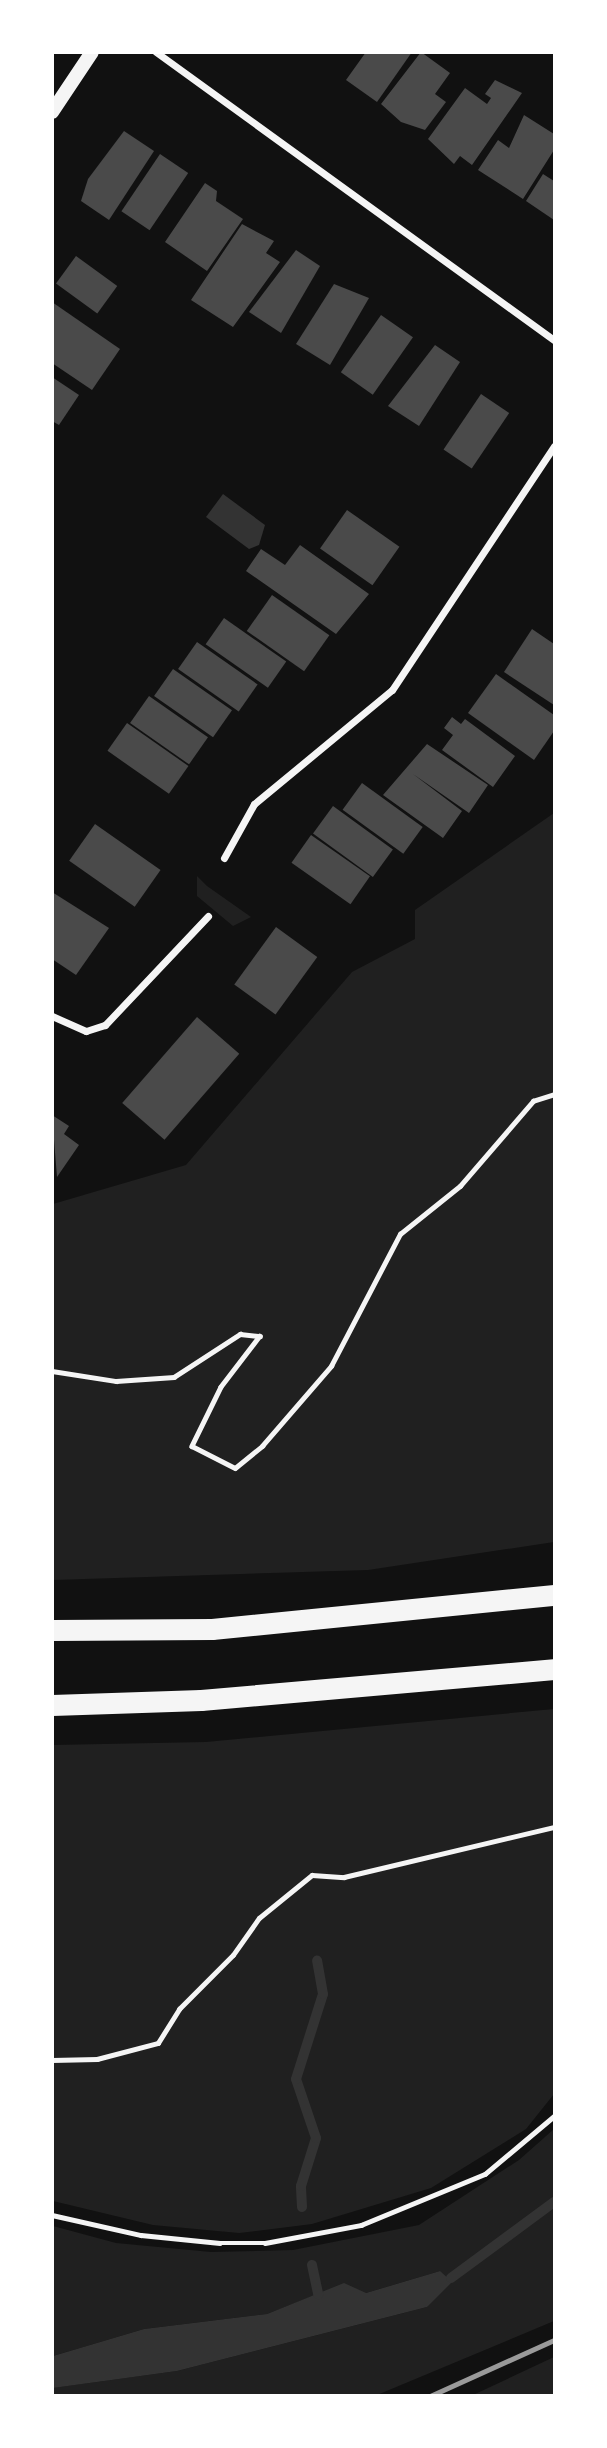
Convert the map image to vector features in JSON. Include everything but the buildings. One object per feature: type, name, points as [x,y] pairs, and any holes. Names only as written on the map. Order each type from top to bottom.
[{"type":"highway","points":[[52,1630],[212,1629],[555,1595]]},
{"type":"highway","points":[[52,1705],[201,1700],[555,1669]]},
{"type":"main road","points":[[52,112],[92,52]]},
{"type":"street","points":[[156,52],[555,340]]},
{"type":"street","points":[[224,858],[254,804],[392,690],[555,446]]},
{"type":"street","points":[[52,1016],[86,1031],[105,1025],[208,916]]},
{"type":"path","points":[[52,1371],[116,1381],[174,1377],[240,1334],[260,1336],[221,1387],[192,1446],[235,1468],[331,1366],[400,1234],[460,1186],[533,1101],[555,1094]]},
{"type":"path","points":[[52,2060],[97,2059],[158,2043],[179,2009],[233,1955],[259,1918],[285,1903],[312,1875],[344,1877],[555,1827]]},
{"type":"path","points":[[52,2215],[141,2235],[220,2243],[265,2243],[361,2225],[485,2174],[555,2116]]},
{"type":"shaded area","points":[[223,494],[265,525],[259,545],[249,549],[206,517]]},
{"type":"shaded area","points":[[554,813],[554,1542],[368,1570],[53,1580],[53,1204],[186,1165],[352,972],[415,939],[415,910]]},
{"type":"shaded area","points":[[197,876],[251,917],[233,926],[197,896]]},
{"type":"shaded area","points":[[554,1709],[554,2094],[526,2129],[431,2188],[312,2224],[239,2233],[153,2225],[53,2201],[53,1745],[206,1742]]},
{"type":"shaded area","points":[[554,2129],[554,2321],[377,2395],[53,2396],[52,2388],[177,2371],[427,2307],[440,2271],[366,2293],[318,2294],[267,2314],[144,2329],[53,2356],[53,2226],[116,2243],[211,2252],[293,2250],[419,2225],[519,2160]]},
{"type":"shaded area","points":[[440,2271],[452,2282],[427,2307],[177,2371],[53,2388],[53,2356],[144,2329],[267,2314],[344,2283],[366,2293]]},
{"type":"shaded area","points":[[554,2357],[554,2395],[473,2395]]},
{"type":"waterway","points":[[302,2207],[301,2186],[316,2138],[296,2079],[323,1994],[317,1961]]},
{"type":"waterway","points":[[451,2278],[554,2202]]},
{"type":"waterway","points":[[312,2265],[318,2294]]},
{"type":"railway","points":[[430,2396],[554,2340]]}]
